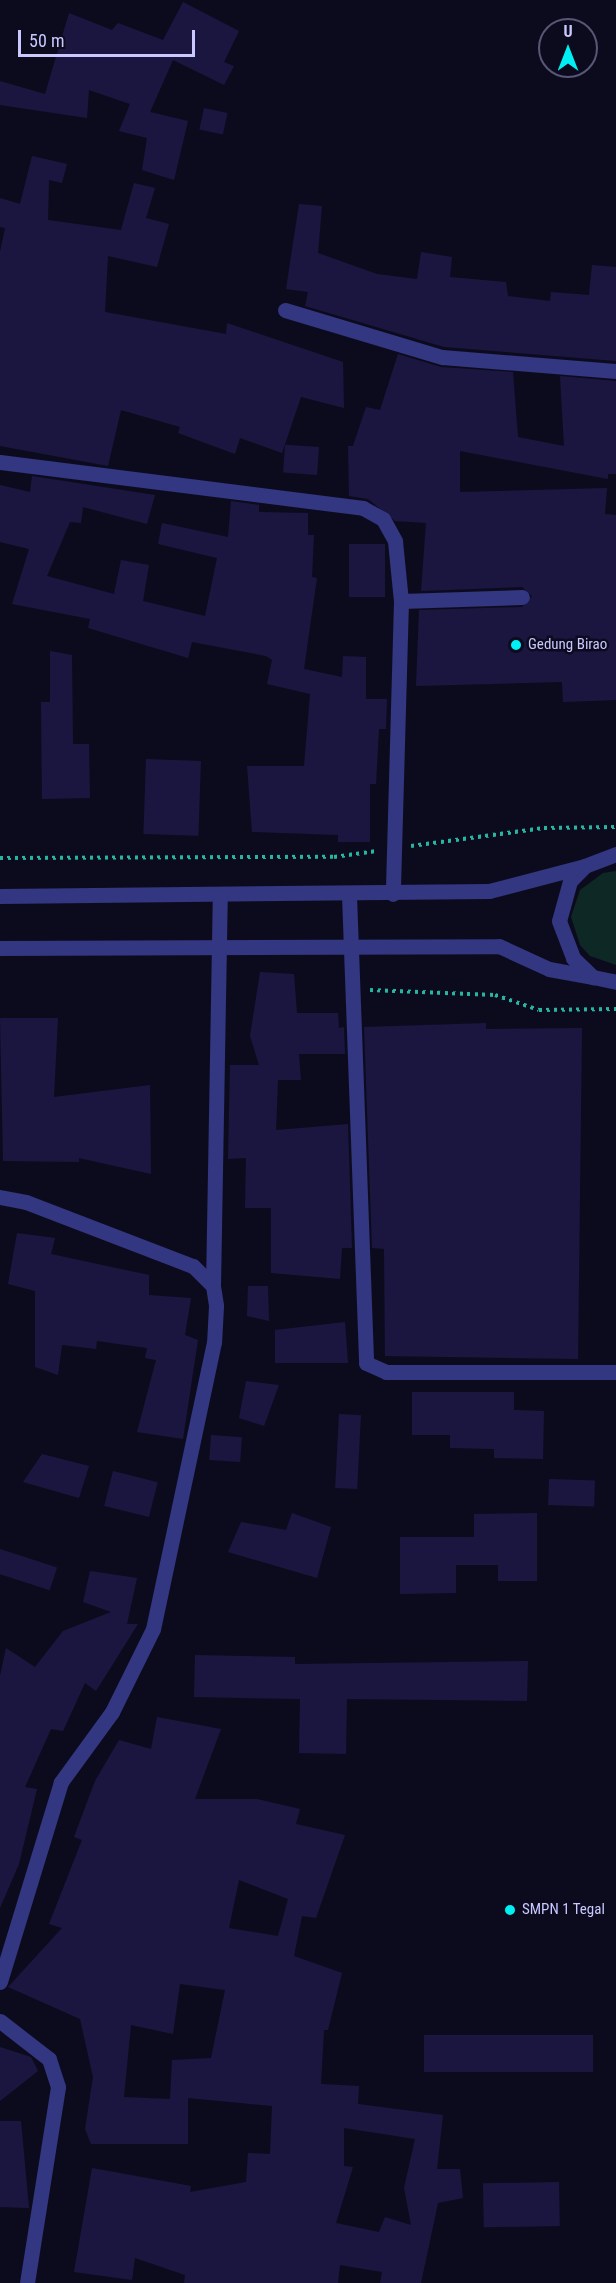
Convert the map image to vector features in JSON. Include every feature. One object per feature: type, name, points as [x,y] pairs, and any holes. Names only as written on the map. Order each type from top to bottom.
[{"type":"street","points":[[285,310],[442,357],[616,371]]},
{"type":"street","points":[[0,462],[363,508],[383,519],[395,541],[401,601],[393,894]]},
{"type":"street","points":[[401,601],[522,597]]},
{"type":"street","points":[[0,896],[349,896],[489,891],[585,866],[616,854]]},
{"type":"street","points":[[585,866],[561,900],[559,921],[573,958],[593,977]]},
{"type":"street","points":[[0,1982],[61,1782],[85,1743],[112,1712],[153,1629],[163,1592],[214,1342],[220,895]]},
{"type":"street","points":[[349,896],[349,990],[366,1363],[386,1372],[616,1372]]},
{"type":"street","points":[[0,948],[349,944],[499,946],[549,969],[616,982]]},
{"type":"street","points":[[0,1197],[160,1251],[193,1266],[213,1286]]},
{"type":"street","points":[[0,2021],[49,2059],[58,2087],[27,2283]]},
{"type":"path","points":[[0,858],[333,857],[544,828],[616,827]]},
{"type":"path","points":[[349,990],[495,995],[539,1010],[616,1009]]},
{"type":"green space","points":[[616,871],[616,965],[590,956],[580,945],[571,917],[580,890],[603,873]]},
{"type":"building","points":[[183,2],[239,31],[224,62],[234,66],[224,85],[173,60],[150,112],[188,121],[174,180],[142,170],[147,138],[119,131],[130,104],[89,90],[87,118],[0,105],[0,81],[45,94],[69,13],[112,30],[118,23],[163,40]]},
{"type":"building","points":[[204,108],[227,113],[223,135],[199,130]]},
{"type":"building","points":[[32,156],[67,164],[62,183],[49,180],[48,220],[121,230],[134,183],[155,188],[146,218],[169,224],[157,267],[108,256],[105,312],[226,334],[227,323],[343,362],[344,408],[301,397],[282,453],[240,438],[235,454],[178,433],[180,427],[121,410],[108,466],[0,446],[0,252],[5,228],[0,227],[0,198],[20,204]]},
{"type":"building","points":[[299,204],[322,206],[318,253],[377,274],[417,279],[421,252],[452,257],[450,277],[506,282],[508,296],[550,301],[551,292],[589,295],[592,265],[616,267],[616,361],[444,347],[305,306],[308,292],[286,289]]},
{"type":"building","points":[[398,354],[441,367],[513,372],[518,437],[564,446],[560,376],[616,381],[616,474],[608,474],[608,479],[460,451],[460,492],[607,488],[605,514],[616,515],[616,700],[563,702],[562,682],[416,686],[419,610],[522,607],[532,596],[522,587],[421,591],[426,523],[395,521],[368,499],[349,496],[348,446],[353,446],[366,407],[380,410]]},
{"type":"building","points":[[285,445],[319,447],[317,475],[283,473]]},
{"type":"building","points":[[32,476],[155,495],[147,524],[83,507],[81,523],[70,522],[47,576],[114,594],[121,560],[149,565],[143,601],[205,616],[217,558],[158,544],[162,523],[228,537],[231,501],[259,505],[259,512],[308,513],[308,535],[314,535],[312,577],[317,578],[304,669],[342,677],[343,656],[366,657],[366,699],[387,699],[386,729],[379,729],[376,784],[370,784],[370,842],[338,842],[338,835],[252,832],[247,766],[304,766],[310,694],[267,684],[272,660],[266,656],[192,642],[188,658],[88,628],[90,619],[12,604],[29,549],[0,542],[0,485],[30,492]]},
{"type":"building","points":[[349,544],[385,544],[385,597],[349,597]]},
{"type":"building","points":[[50,651],[72,655],[73,744],[89,744],[90,798],[42,799],[41,702],[50,702]]},
{"type":"building","points":[[146,759],[201,761],[198,836],[143,834]]},
{"type":"building","points":[[260,972],[294,974],[297,1013],[338,1013],[339,1028],[344,1027],[345,1054],[299,1054],[301,1080],[278,1080],[276,1130],[348,1124],[352,1248],[342,1248],[340,1279],[271,1273],[271,1208],[245,1208],[246,1158],[228,1159],[230,1065],[259,1065],[250,1036]]},
{"type":"building","points":[[0,1018],[58,1018],[54,1097],[150,1085],[151,1174],[79,1158],[79,1162],[3,1161]]},
{"type":"building","points":[[486,1023],[486,1029],[582,1028],[578,1359],[385,1356],[384,1249],[372,1248],[364,1027]]},
{"type":"building","points":[[17,1233],[55,1238],[51,1254],[149,1275],[149,1295],[191,1298],[185,1335],[198,1340],[183,1439],[137,1432],[156,1360],[145,1358],[147,1348],[97,1341],[96,1349],[62,1345],[58,1375],[35,1367],[35,1291],[8,1284]]},
{"type":"building","points":[[248,1286],[268,1286],[269,1321],[247,1316]]},
{"type":"building","points":[[345,1322],[348,1363],[275,1363],[275,1330]]},
{"type":"building","points":[[246,1381],[279,1385],[264,1426],[239,1418]]},
{"type":"building","points":[[412,1392],[514,1392],[514,1410],[544,1411],[543,1459],[494,1458],[494,1449],[450,1448],[450,1435],[412,1435]]},
{"type":"building","points":[[339,1414],[361,1415],[357,1489],[335,1488]]},
{"type":"building","points":[[211,1435],[242,1437],[240,1462],[209,1460]]},
{"type":"building","points":[[42,1454],[89,1466],[79,1498],[23,1482]]},
{"type":"building","points":[[113,1471],[158,1482],[149,1517],[104,1506]]},
{"type":"building","points":[[549,1479],[595,1481],[594,1507],[548,1505]]},
{"type":"building","points":[[292,1513],[331,1527],[317,1578],[228,1552],[241,1522],[286,1530]]},
{"type":"building","points":[[537,1513],[537,1581],[498,1581],[498,1565],[456,1565],[456,1593],[400,1594],[400,1537],[474,1537],[474,1514]]},
{"type":"building","points":[[0,1549],[57,1568],[50,1590],[0,1574]]},
{"type":"building","points":[[90,1571],[137,1578],[127,1624],[138,1624],[96,1691],[85,1683],[63,1731],[51,1729],[25,1787],[37,1789],[19,1864],[0,1908],[0,1676],[6,1648],[35,1667],[63,1631],[111,1612],[83,1602]]},
{"type":"building","points":[[195,1655],[295,1657],[295,1664],[528,1661],[527,1701],[347,1699],[346,1754],[299,1753],[300,1699],[194,1697]]},
{"type":"building","points":[[157,1717],[221,1729],[195,1799],[257,1799],[300,1809],[296,1824],[345,1835],[316,1918],[302,1916],[294,1956],[342,1973],[328,2030],[324,2030],[321,2084],[359,2086],[358,2104],[443,2115],[437,2169],[460,2169],[463,2198],[438,2203],[421,2283],[380,2283],[382,2272],[340,2265],[338,2283],[184,2283],[185,2275],[135,2258],[132,2280],[74,2272],[92,2168],[191,2186],[190,2192],[246,2182],[248,2153],[270,2154],[272,2106],[188,2098],[188,2144],[91,2144],[85,2129],[93,2077],[80,2019],[8,1987],[62,1928],[49,1924],[82,1840],[74,1837],[95,1781],[119,1740],[151,1749]],"holes":[[[239,1880],[288,1899],[278,1936],[229,1928]],[[180,1984],[225,1990],[211,2058],[172,2060],[170,2099],[124,2097],[131,2025],[173,2034]],[[344,2128],[415,2139],[404,2188],[411,2225],[385,2217],[379,2232],[336,2223],[353,2167],[344,2166]]]},
{"type":"building","points":[[424,2035],[593,2035],[593,2072],[424,2072]]},
{"type":"building","points":[[0,2047],[31,2057],[38,2071],[0,2101]]},
{"type":"building","points":[[0,2121],[21,2121],[29,2208],[0,2207]]},
{"type":"building","points":[[559,2182],[560,2226],[484,2227],[483,2183]]},
{"type":"place","name":"Gedung Birao","points":[[516,645]]},
{"type":"place","name":"SMPN 1 Tegal","points":[[510,1910]]}]
